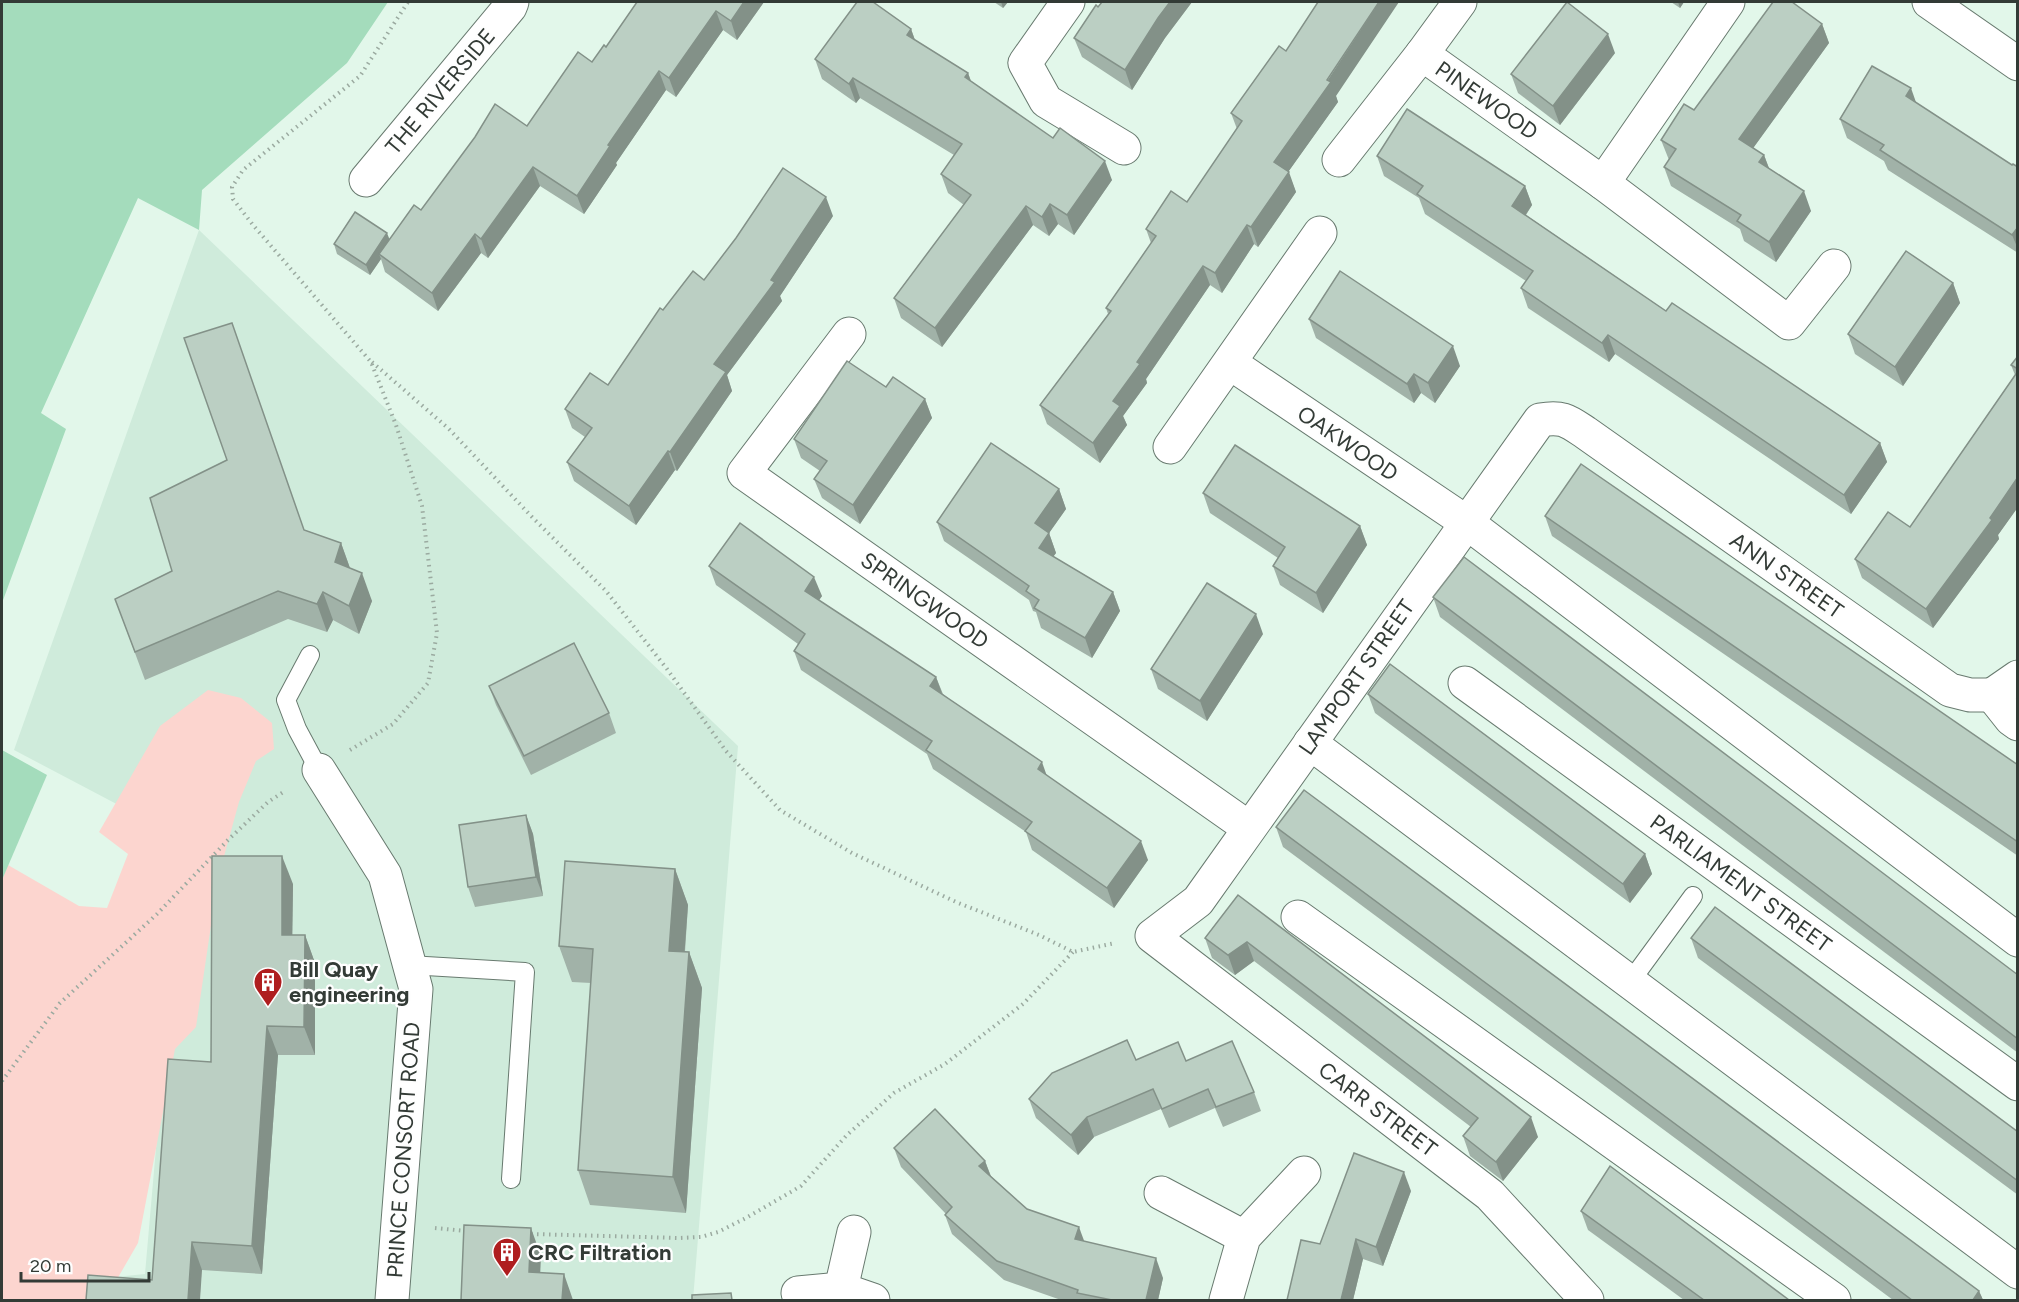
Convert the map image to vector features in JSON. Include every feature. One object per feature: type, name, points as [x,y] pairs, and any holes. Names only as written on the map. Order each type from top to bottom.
[{"type":"street","name":"THE RIVERSIDE","points":[[366,180],[512,2]]},
{"type":"street","points":[[1068,2],[1025,63],[1046,100],[1124,148]]},
{"type":"street","points":[[1422,54],[1460,2]]},
{"type":"street","points":[[1603,183],[1728,2]]},
{"type":"street","points":[[1929,2],[2018,64]]},
{"type":"street","name":"PINEWOOD","points":[[1339,160],[1422,54],[1603,183],[1790,323],[1834,266]]},
{"type":"street","points":[[1170,447],[1320,233]]},
{"type":"street","name":"SPRINGWOOD","points":[[849,334],[744,473],[1249,828]]},
{"type":"street","name":"OAKWOOD","points":[[1230,363],[1466,522],[2018,940]]},
{"type":"street","name":"LAMPORT STREET","points":[[1152,936],[1198,901],[1540,420],[1555,417]]},
{"type":"street","name":"ANN STREET","points":[[1555,417],[1569,422],[1586,433],[1950,690],[1970,695],[2005,686],[2011,719],[2018,724]]},
{"type":"street","name":"PARLIAMENT STREET","points":[[1465,683],[2018,1084]]},
{"type":"street","points":[[1310,743],[2018,1272]]},
{"type":"street","name":"PRINCE CONSORT ROAD","points":[[319,770],[385,875],[416,989],[392,1300]]},
{"type":"street","points":[[1298,917],[1834,1300]]},
{"type":"street","name":"CARR STREET","points":[[1152,936],[1490,1195],[1587,1300]]},
{"type":"street","points":[[1226,1300],[1244,1237],[1304,1173]]},
{"type":"street","points":[[1161,1193],[1244,1237]]},
{"type":"street","points":[[841,1289],[854,1232]]},
{"type":"street","points":[[798,1293],[841,1289],[873,1300]]},
{"type":"lane","points":[[310,655],[286,700],[297,729],[319,770]]},
{"type":"lane","points":[[1630,982],[1693,896]]},
{"type":"lane","points":[[409,965],[525,972],[511,1179]]},
{"type":"path","points":[[408,2],[360,76],[243,170],[232,187],[233,199],[371,362],[449,429],[606,591],[667,669],[726,751],[780,810],[852,853],[956,902],[1073,951]]},
{"type":"path","points":[[2,1081],[60,1003],[157,914],[268,802],[393,724],[428,683],[437,633],[422,506],[396,424],[371,362]]},
{"type":"path","points":[[524,1233],[679,1238],[701,1237],[718,1232],[801,1186],[847,1135],[894,1093],[945,1064],[1023,1004],[1073,951],[1152,936]]},
{"type":"path","points":[[398,1225],[468,1231]]},
{"type":"shaded area","points":[[2,2],[388,2],[347,63],[202,190],[199,230],[138,198],[41,413],[66,429],[2,603]]},
{"type":"shaded area","points":[[199,230],[738,746],[693,1300],[73,1300],[75,1281],[145,1274],[183,839],[14,750]]},
{"type":"shaded area","points":[[208,690],[241,698],[272,723],[274,749],[256,761],[239,802],[218,878],[196,1027],[175,1049],[138,1243],[105,1300],[2,1300],[2,880],[8,865],[79,906],[107,908],[128,854],[99,832],[160,726]]},
{"type":"shaded area","points":[[2,750],[47,775],[2,880]]},
{"type":"building","points":[[637,2],[744,2],[731,21],[716,11],[669,78],[659,71],[608,145],[610,146],[577,196],[533,167],[481,239],[475,234],[432,293],[379,254],[414,205],[421,210],[475,137],[495,104],[527,126],[578,52],[592,62],[604,45],[606,47]]},
{"type":"building","points":[[857,2],[873,2],[911,29],[907,35],[968,73],[965,77],[1053,138],[1060,128],[1105,161],[1067,215],[1050,204],[1042,217],[1026,206],[935,328],[894,298],[971,195],[941,174],[962,144],[853,78],[849,84],[815,59]]},
{"type":"building","points":[[1102,2],[1170,2],[1125,70],[1074,38],[1096,5],[1098,7]]},
{"type":"building","points":[[1318,2],[1379,2],[1327,80],[1331,82],[1274,162],[1289,172],[1251,227],[1247,225],[1215,273],[1203,266],[1137,362],[1140,364],[1113,401],[1120,406],[1093,443],[1040,405],[1111,311],[1106,308],[1156,236],[1146,229],[1171,191],[1187,202],[1242,121],[1231,113],[1279,46],[1286,51]]},
{"type":"building","points":[[1567,2],[1608,34],[1553,106],[1511,74]]},
{"type":"building","points":[[1773,2],[1792,2],[1822,24],[1739,139],[1764,155],[1759,162],[1804,191],[1769,242],[1737,221],[1741,215],[1664,167],[1676,149],[1661,140],[1684,104],[1694,110]]},
{"type":"building","points":[[1872,66],[1911,88],[1906,96],[2018,167],[2018,227],[2012,235],[1880,150],[1884,145],[1840,119]]},
{"type":"building","points":[[1407,109],[1525,186],[1512,206],[1666,311],[1672,303],[1880,443],[1844,495],[1608,335],[1602,343],[1521,288],[1533,271],[1417,194],[1423,186],[1377,156]]},
{"type":"building","points":[[783,168],[826,197],[771,280],[775,282],[714,364],[726,372],[629,506],[567,462],[592,428],[565,409],[590,373],[608,385],[660,308],[663,310],[693,271],[704,280],[736,238]]},
{"type":"building","points":[[355,212],[387,233],[366,265],[334,244]]},
{"type":"building","points":[[1906,251],[1953,283],[1895,367],[1848,334]]},
{"type":"building","points":[[1340,271],[1453,346],[1428,383],[1414,374],[1407,384],[1309,319]]},
{"type":"building","points":[[232,323],[304,530],[341,543],[335,562],[362,573],[349,606],[323,592],[317,604],[278,591],[135,652],[115,599],[172,571],[150,498],[227,460],[184,338]]},
{"type":"building","points":[[2018,356],[2018,369],[2011,365]]},
{"type":"building","points":[[847,361],[886,387],[893,377],[925,399],[853,505],[814,479],[827,461],[794,439]]},
{"type":"building","points":[[2018,371],[2018,477],[1990,518],[1992,520],[1926,609],[1855,559],[1888,512],[1910,527]]},
{"type":"building","points":[[991,443],[1059,489],[1035,523],[1049,533],[1039,548],[1113,592],[1085,638],[1034,608],[1039,600],[1026,591],[1029,586],[937,522]]},
{"type":"building","points":[[1235,445],[1360,526],[1316,593],[1273,566],[1285,547],[1203,493]]},
{"type":"building","points":[[1581,464],[2018,765],[2018,842],[1545,516]]},
{"type":"building","points":[[740,523],[814,577],[805,591],[936,677],[930,686],[1042,762],[1038,769],[1141,841],[1107,888],[1025,831],[1032,822],[926,750],[932,741],[794,651],[805,634],[709,566]]},
{"type":"building","points":[[1464,557],[2018,975],[2018,1039],[1433,597]]},
{"type":"building","points":[[1207,583],[1256,614],[1200,701],[1151,669]]},
{"type":"building","points":[[574,643],[609,713],[524,756],[489,686]]},
{"type":"building","points":[[1390,664],[1645,854],[1623,884],[1368,694]]},
{"type":"building","points":[[1304,790],[1979,1291],[1973,1300],[1912,1300],[1276,827]]},
{"type":"building","points":[[526,815],[536,877],[468,887],[459,825]]},
{"type":"building","points":[[212,856],[282,856],[282,935],[305,935],[304,1027],[267,1026],[252,1246],[192,1242],[188,1300],[86,1300],[88,1275],[152,1280],[168,1059],[211,1062]]},
{"type":"building","points":[[565,861],[675,869],[669,951],[689,952],[673,1177],[578,1170],[593,949],[559,946]]},
{"type":"building","points":[[1238,895],[1531,1117],[1496,1162],[1463,1136],[1478,1118],[1247,942],[1228,955],[1205,938]]},
{"type":"building","points":[[1715,907],[2018,1132],[2018,1181],[1691,938]]},
{"type":"building","points":[[1127,1040],[1136,1060],[1178,1042],[1186,1061],[1232,1041],[1254,1092],[1216,1107],[1208,1089],[1162,1109],[1153,1089],[1087,1117],[1071,1135],[1029,1099],[1052,1073]]},
{"type":"building","points":[[935,1109],[985,1161],[979,1166],[1027,1209],[1079,1227],[1075,1239],[1156,1258],[1146,1300],[1112,1300],[1077,1293],[1078,1290],[997,1261],[945,1215],[952,1207],[894,1148]]},
{"type":"building","points":[[1354,1153],[1404,1172],[1376,1247],[1356,1239],[1341,1300],[1287,1300],[1301,1240],[1320,1244]]},
{"type":"building","points":[[1610,1166],[1789,1300],[1704,1300],[1581,1211]]},
{"type":"building","points":[[464,1225],[531,1228],[529,1272],[564,1274],[562,1300],[461,1300]]},
{"type":"building","points":[[731,1293],[732,1300],[692,1300],[692,1295]]},
{"type":"place","name":"Bill Quay engineering","points":[[268,1008]]},
{"type":"place","name":"CRC Filtration","points":[[507,1278]]}]
